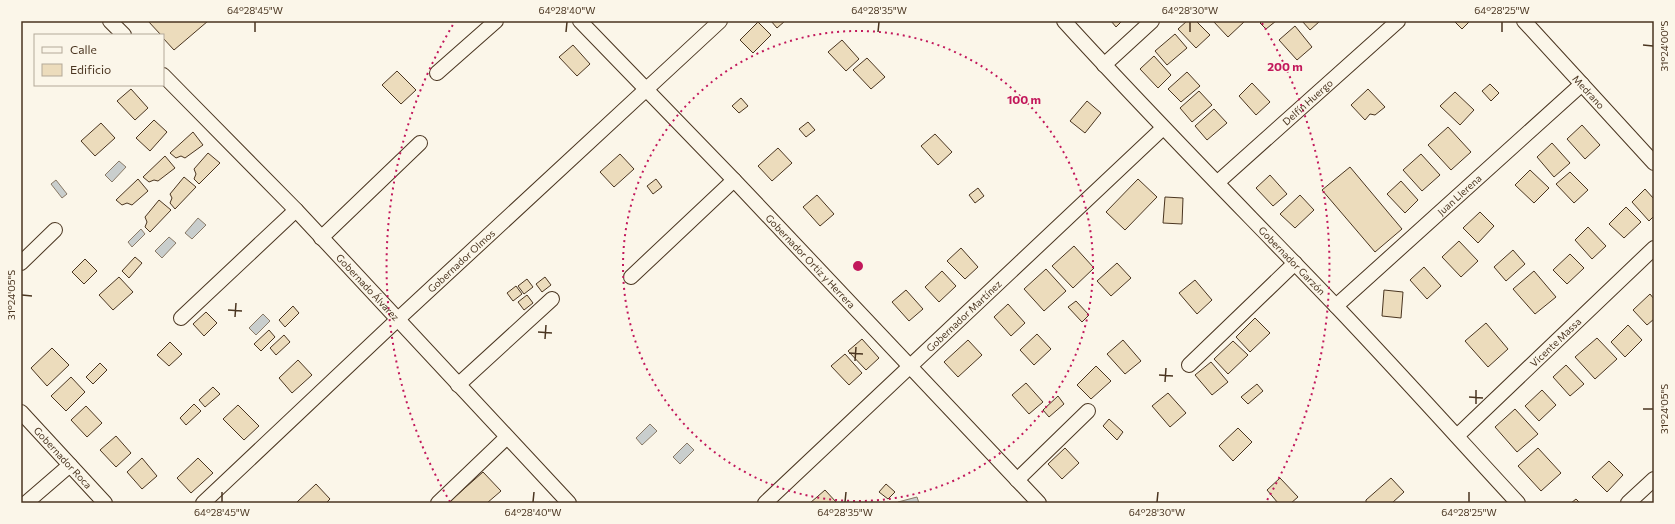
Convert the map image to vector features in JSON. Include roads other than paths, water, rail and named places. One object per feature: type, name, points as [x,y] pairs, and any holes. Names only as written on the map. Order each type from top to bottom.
[{"type":"street","points":[[110,21],[123,34]]},
{"type":"street","points":[[437,73],[496,21]]},
{"type":"street","name":"Gobernador Ortiz y Herrera","points":[[580,21],[734,180],[1039,503]]},
{"type":"street","name":"Gobernador Olmos","points":[[204,503],[397,320],[720,21]]},
{"type":"street","name":"Gobernador Garzón","points":[[1064,21],[1163,128],[1218,182],[1336,306],[1518,503]]},
{"type":"street","points":[[1104,65],[1152,21]]},
{"type":"street","name":"Delfín Huergo","points":[[1218,182],[1398,21]]},
{"type":"street","name":"Medrano","points":[[1524,21],[1654,164]]},
{"type":"street","name":"Gobernado Álvarez","points":[[164,76],[296,210],[568,503]]},
{"type":"street","name":"Juan Llerena","points":[[1336,306],[1582,84]]},
{"type":"street","name":"Gobernador Martínez","points":[[765,503],[1163,128]]},
{"type":"street","points":[[321,238],[420,143]]},
{"type":"street","points":[[631,276],[734,180]]},
{"type":"street","points":[[181,318],[296,210]]},
{"type":"street","points":[[21,263],[55,230]]},
{"type":"street","name":"Vicente Massa","points":[[1457,436],[1654,248]]},
{"type":"street","points":[[1189,365],[1295,263]]},
{"type":"street","points":[[458,385],[552,299]]},
{"type":"street","points":[[1017,480],[1088,411]]},
{"type":"street","name":"Gobernador Roca","points":[[21,412],[105,503]]},
{"type":"street","points":[[438,503],[507,437]]},
{"type":"street","points":[[26,503],[70,465]]},
{"type":"street","points":[[1628,503],[1654,479]]}]
